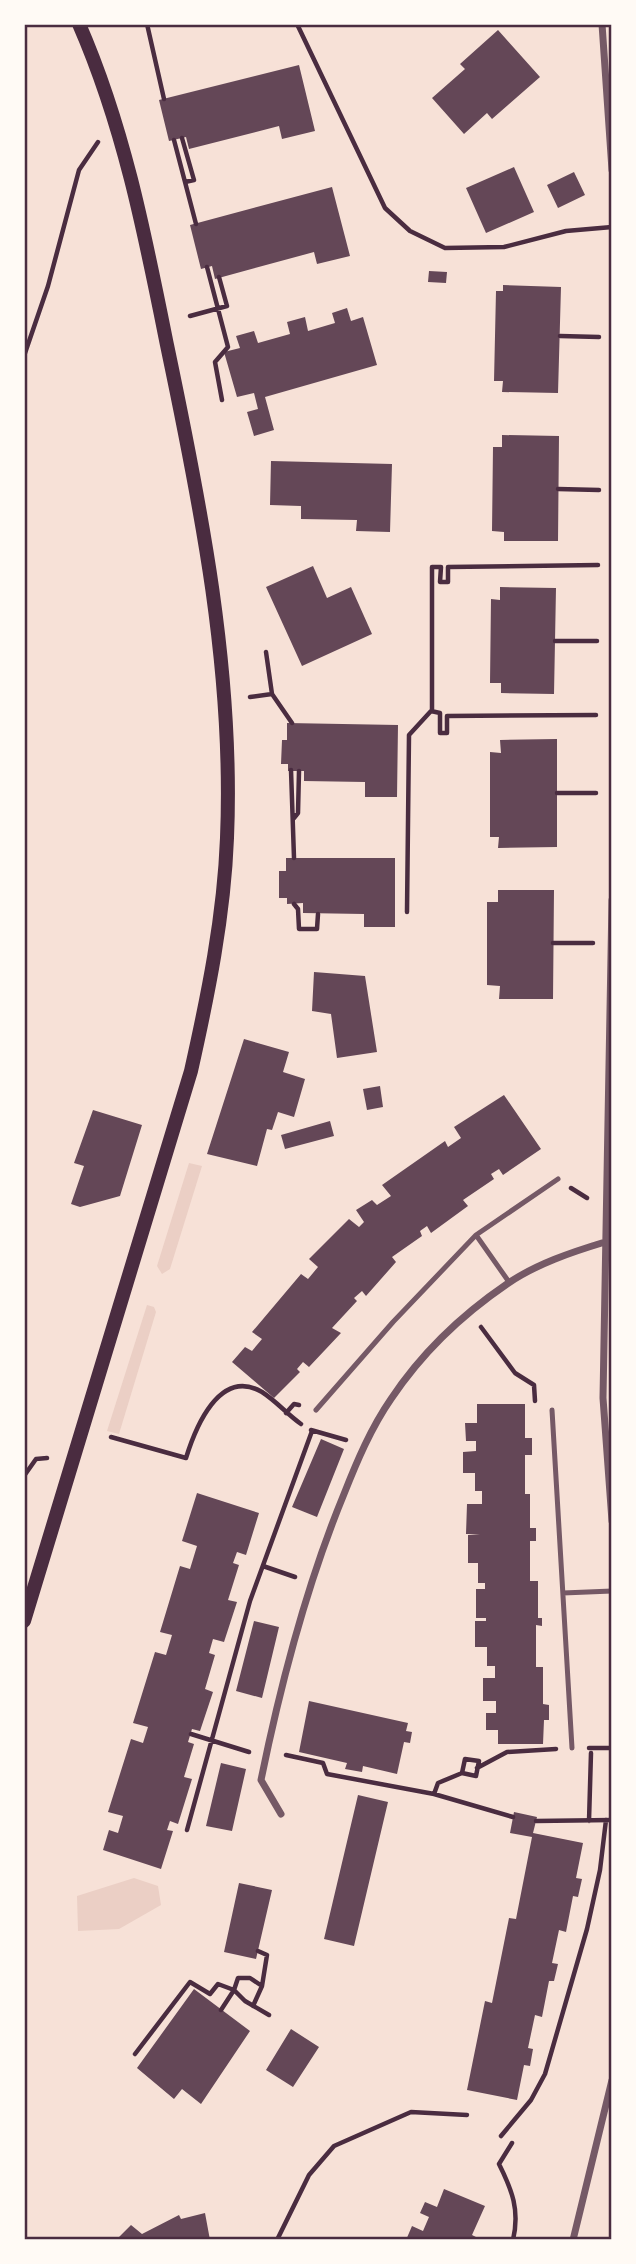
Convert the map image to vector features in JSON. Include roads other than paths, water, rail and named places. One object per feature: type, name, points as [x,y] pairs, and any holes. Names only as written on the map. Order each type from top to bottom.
[{"type":"main road","points":[[24,1621],[191,1071],[210,989],[227,840],[226,714],[207,554],[147,246],[114,118],[79,24]]},
{"type":"street","points":[[601,24],[611,170]]},
{"type":"street","points":[[611,900],[603,1398],[611,1521]]},
{"type":"street","points":[[281,1814],[261,1780],[279,1693],[312,1582],[364,1445],[390,1399],[425,1354],[469,1313],[509,1282],[550,1262],[605,1242]]},
{"type":"street","points":[[573,2239],[611,2080]]},
{"type":"lane","points":[[316,1410],[393,1322],[476,1235],[558,1179]]},
{"type":"lane","points":[[476,1235],[509,1282]]},
{"type":"lane","points":[[552,1410],[572,1748]]},
{"type":"lane","points":[[563,1593],[611,1591]]}]
